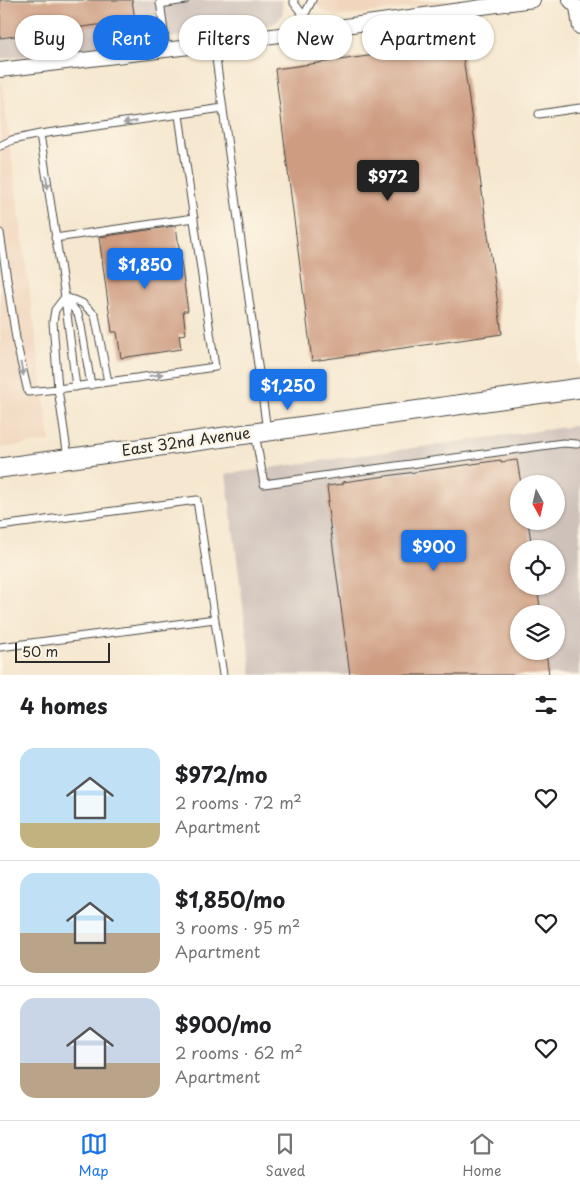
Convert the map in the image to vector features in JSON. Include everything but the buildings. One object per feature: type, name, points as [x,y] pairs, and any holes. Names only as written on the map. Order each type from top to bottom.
[{"type":"street","points":[[352,24],[493,3],[533,0]]},
{"type":"street","points":[[574,2],[580,28]]},
{"type":"street","points":[[0,70],[93,58]]},
{"type":"street","name":"East 32nd Avenue","points":[[0,468],[580,388]]},
{"type":"lane","points":[[162,15],[160,2],[186,0]]},
{"type":"lane","points":[[294,0],[303,15]]},
{"type":"lane","points":[[304,15],[312,0]]},
{"type":"lane","points":[[216,60],[261,432],[264,484],[563,443],[578,444]]},
{"type":"lane","points":[[0,146],[12,140],[40,134],[223,108]]},
{"type":"lane","points":[[539,114],[580,108]]},
{"type":"lane","points":[[0,233],[17,345],[28,392],[215,367],[179,115]]},
{"type":"lane","points":[[40,134],[65,297],[76,387]]},
{"type":"lane","points":[[55,238],[194,218]]},
{"type":"lane","points":[[65,297],[82,303],[95,314],[108,382]]},
{"type":"lane","points":[[65,297],[78,314],[91,385]]},
{"type":"lane","points":[[65,297],[55,310],[53,322],[58,389],[68,458]]},
{"type":"lane","points":[[0,526],[197,500],[223,675]]},
{"type":"lane","points":[[0,647],[215,620]]},
{"type":"shaded area","points":[[0,0],[282,0],[283,13],[278,15],[278,21],[271,25],[268,25],[268,15],[179,15],[179,37],[169,38],[169,15],[93,15],[93,47],[83,49],[83,15],[15,15],[15,57],[0,59]]},
{"type":"shaded area","points":[[317,0],[465,0],[352,15],[332,15],[325,12],[318,5]]},
{"type":"shaded area","points":[[0,79],[50,441],[0,448]]},
{"type":"shaded area","points":[[580,425],[580,675],[252,675],[226,474]]}]
